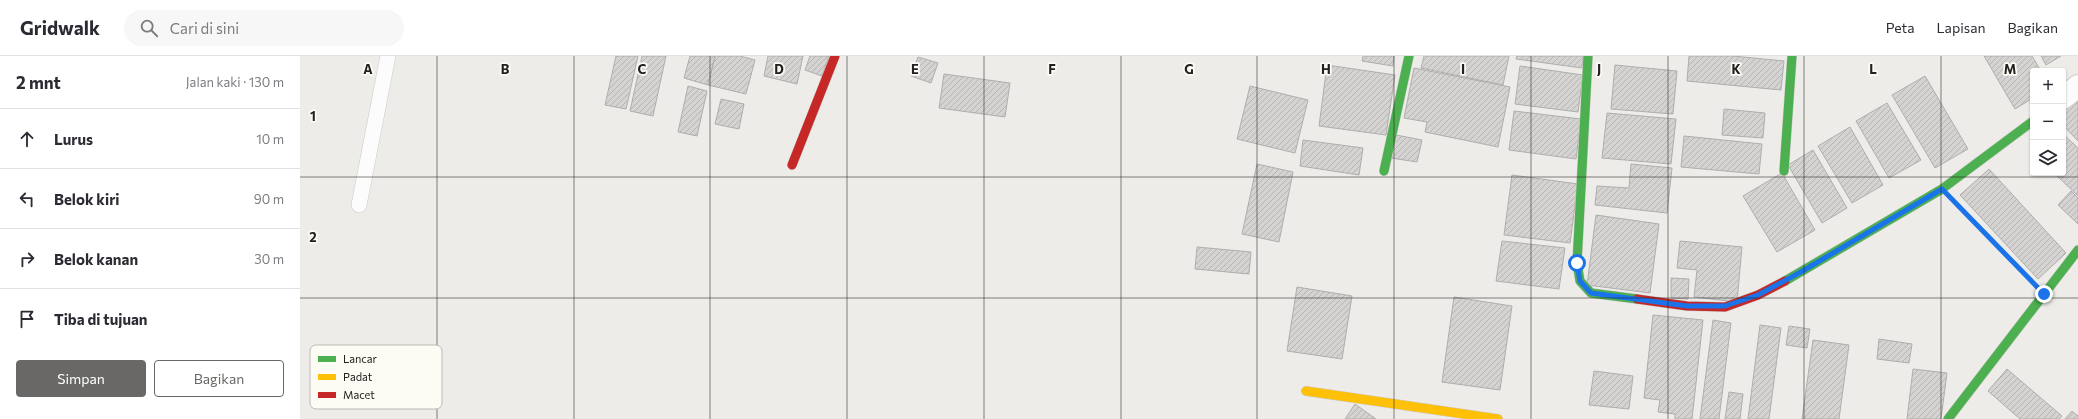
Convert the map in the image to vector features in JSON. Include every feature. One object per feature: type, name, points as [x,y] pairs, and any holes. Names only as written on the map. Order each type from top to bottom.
[{"type":"street","points":[[792,165],[835,56]]},
{"type":"street","points":[[1384,171],[1409,56]]},
{"type":"street","points":[[1588,56],[1577,263],[1580,281],[1591,293],[1687,306],[1725,306],[1758,295],[1799,273],[1942,189],[2030,122]]},
{"type":"street","points":[[1784,171],[1792,56]]},
{"type":"street","points":[[2066,96],[2078,86]]},
{"type":"street","points":[[1948,419],[2078,250]]},
{"type":"street","points":[[1306,391],[1498,419]]},
{"type":"lane","points":[[359,204],[388,56]]},
{"type":"path","points":[[1942,189],[2044,294]]},
{"type":"building","points":[[616,56],[638,56],[626,109],[605,105]]},
{"type":"building","points":[[642,56],[666,56],[653,116],[630,111]]},
{"type":"building","points":[[690,56],[715,56],[708,85],[684,78]]},
{"type":"building","points":[[715,56],[740,56],[755,60],[746,94],[708,85]]},
{"type":"building","points":[[768,56],[803,56],[797,84],[764,76]]},
{"type":"building","points":[[810,56],[829,56],[822,76],[805,70]]},
{"type":"building","points":[[1363,56],[1394,56],[1393,66],[1362,61]]},
{"type":"building","points":[[1424,56],[1509,56],[1503,85],[1421,68]]},
{"type":"building","points":[[1517,56],[1583,56],[1582,68],[1516,59]]},
{"type":"building","points":[[1689,56],[1733,56],[1784,61],[1781,90],[1687,81]]},
{"type":"building","points":[[1984,56],[2032,56],[2039,68],[2030,68],[2030,100],[2015,109]]},
{"type":"building","points":[[2041,56],[2061,56],[2046,65]]},
{"type":"building","points":[[918,57],[938,63],[931,83],[911,76]]},
{"type":"building","points":[[1327,65],[1395,75],[1386,135],[1319,126]]},
{"type":"building","points":[[1615,65],[1677,71],[1673,114],[1611,109]]},
{"type":"building","points":[[1520,66],[1583,75],[1578,112],[1515,104]]},
{"type":"building","points":[[1414,68],[1510,87],[1498,147],[1425,132],[1427,122],[1404,118]]},
{"type":"building","points":[[944,74],[1010,83],[1005,117],[939,108]]},
{"type":"building","points":[[1925,76],[1968,149],[1935,168],[1892,95]]},
{"type":"building","points":[[688,86],[707,91],[697,136],[678,132]]},
{"type":"building","points":[[1250,86],[1308,100],[1295,153],[1237,139]]},
{"type":"building","points":[[2078,96],[2078,141],[2066,128],[2066,107]]},
{"type":"building","points":[[721,99],[744,104],[739,129],[715,124]]},
{"type":"building","points":[[1887,103],[1921,160],[1889,178],[1856,121]]},
{"type":"building","points":[[1724,109],[1765,113],[1763,138],[1722,135]]},
{"type":"building","points":[[1514,111],[1581,119],[1576,159],[1509,150]]},
{"type":"building","points":[[1607,113],[1676,119],[1671,164],[1602,158]]},
{"type":"building","points":[[1850,127],[1883,185],[1852,203],[1818,146]]},
{"type":"building","points":[[1396,135],[1422,140],[1417,162],[1391,158]]},
{"type":"building","points":[[1684,136],[1762,144],[1759,174],[1681,167]]},
{"type":"building","points":[[2066,137],[2078,148],[2078,196],[2057,176],[2066,176]]},
{"type":"building","points":[[1303,140],[1363,148],[1359,175],[1300,166]]},
{"type":"building","points":[[1813,150],[1847,208],[1822,223],[1788,165]]},
{"type":"building","points":[[1257,164],[1293,172],[1279,242],[1242,234]]},
{"type":"building","points":[[1631,164],[1672,168],[1667,213],[1595,205],[1597,186],[1629,188]]},
{"type":"building","points":[[1989,169],[2066,253],[2038,279],[1960,195]]},
{"type":"building","points":[[1782,173],[1815,230],[1777,252],[1743,196]]},
{"type":"building","points":[[1512,175],[1578,184],[1570,243],[1504,235]]},
{"type":"building","points":[[2071,191],[2078,198],[2078,224],[2058,205]]},
{"type":"building","points":[[1596,215],[1659,224],[1650,293],[1587,285]]},
{"type":"building","points":[[1502,241],[1565,248],[1559,289],[1496,281]]},
{"type":"building","points":[[1680,241],[1742,247],[1737,302],[1694,297],[1697,270],[1677,268]]},
{"type":"building","points":[[1197,247],[1251,252],[1249,274],[1195,269]]},
{"type":"building","points":[[1671,278],[1689,279],[1688,299],[1671,298]]},
{"type":"building","points":[[1297,287],[1352,296],[1342,359],[1287,351]]},
{"type":"building","points":[[1454,297],[1512,306],[1500,390],[1442,382]]},
{"type":"building","points":[[1653,315],[1703,320],[1692,419],[1675,419],[1675,414],[1658,412],[1660,400],[1644,398]]},
{"type":"building","points":[[1713,320],[1731,323],[1719,419],[1700,419]]},
{"type":"building","points":[[1760,325],[1781,328],[1769,419],[1748,419]]},
{"type":"building","points":[[1789,326],[1810,329],[1807,348],[1786,345]]},
{"type":"building","points":[[1879,339],[1912,344],[1909,363],[1877,359]]},
{"type":"building","points":[[1813,340],[1849,345],[1839,419],[1802,419]]},
{"type":"building","points":[[1913,369],[1947,373],[1941,419],[1907,419]]},
{"type":"building","points":[[2007,369],[2062,416],[2059,419],[2020,419],[1988,391]]},
{"type":"building","points":[[1594,371],[1633,376],[1629,409],[1589,405]]},
{"type":"building","points":[[1729,392],[1743,394],[1740,419],[1725,419]]},
{"type":"building","points":[[1355,404],[1376,419],[1345,419]]},
{"type":"building","points":[[2072,411],[2078,416],[2078,419],[2065,419]]},
{"type":"traffic: fast","points":[[1384,171],[1409,56]]},
{"type":"traffic: fast","points":[[1588,56],[1577,263],[1580,281],[1591,293],[1637,299]]},
{"type":"traffic: fast","points":[[1784,171],[1792,56]]},
{"type":"traffic: fast","points":[[1785,281],[1942,189],[2030,123]]},
{"type":"traffic: fast","points":[[1948,419],[2078,250]]},
{"type":"traffic: slow","points":[[1306,391],[1498,419]]},
{"type":"traffic: jam","points":[[792,165],[835,56]]},
{"type":"traffic: jam","points":[[1637,299],[1687,306],[1725,307],[1758,295],[1785,281]]},
{"type":"route","points":[[1577,263],[1580,281],[1591,293],[1687,306],[1725,306],[1758,295],[1799,273],[1942,189],[2044,294]]}]
